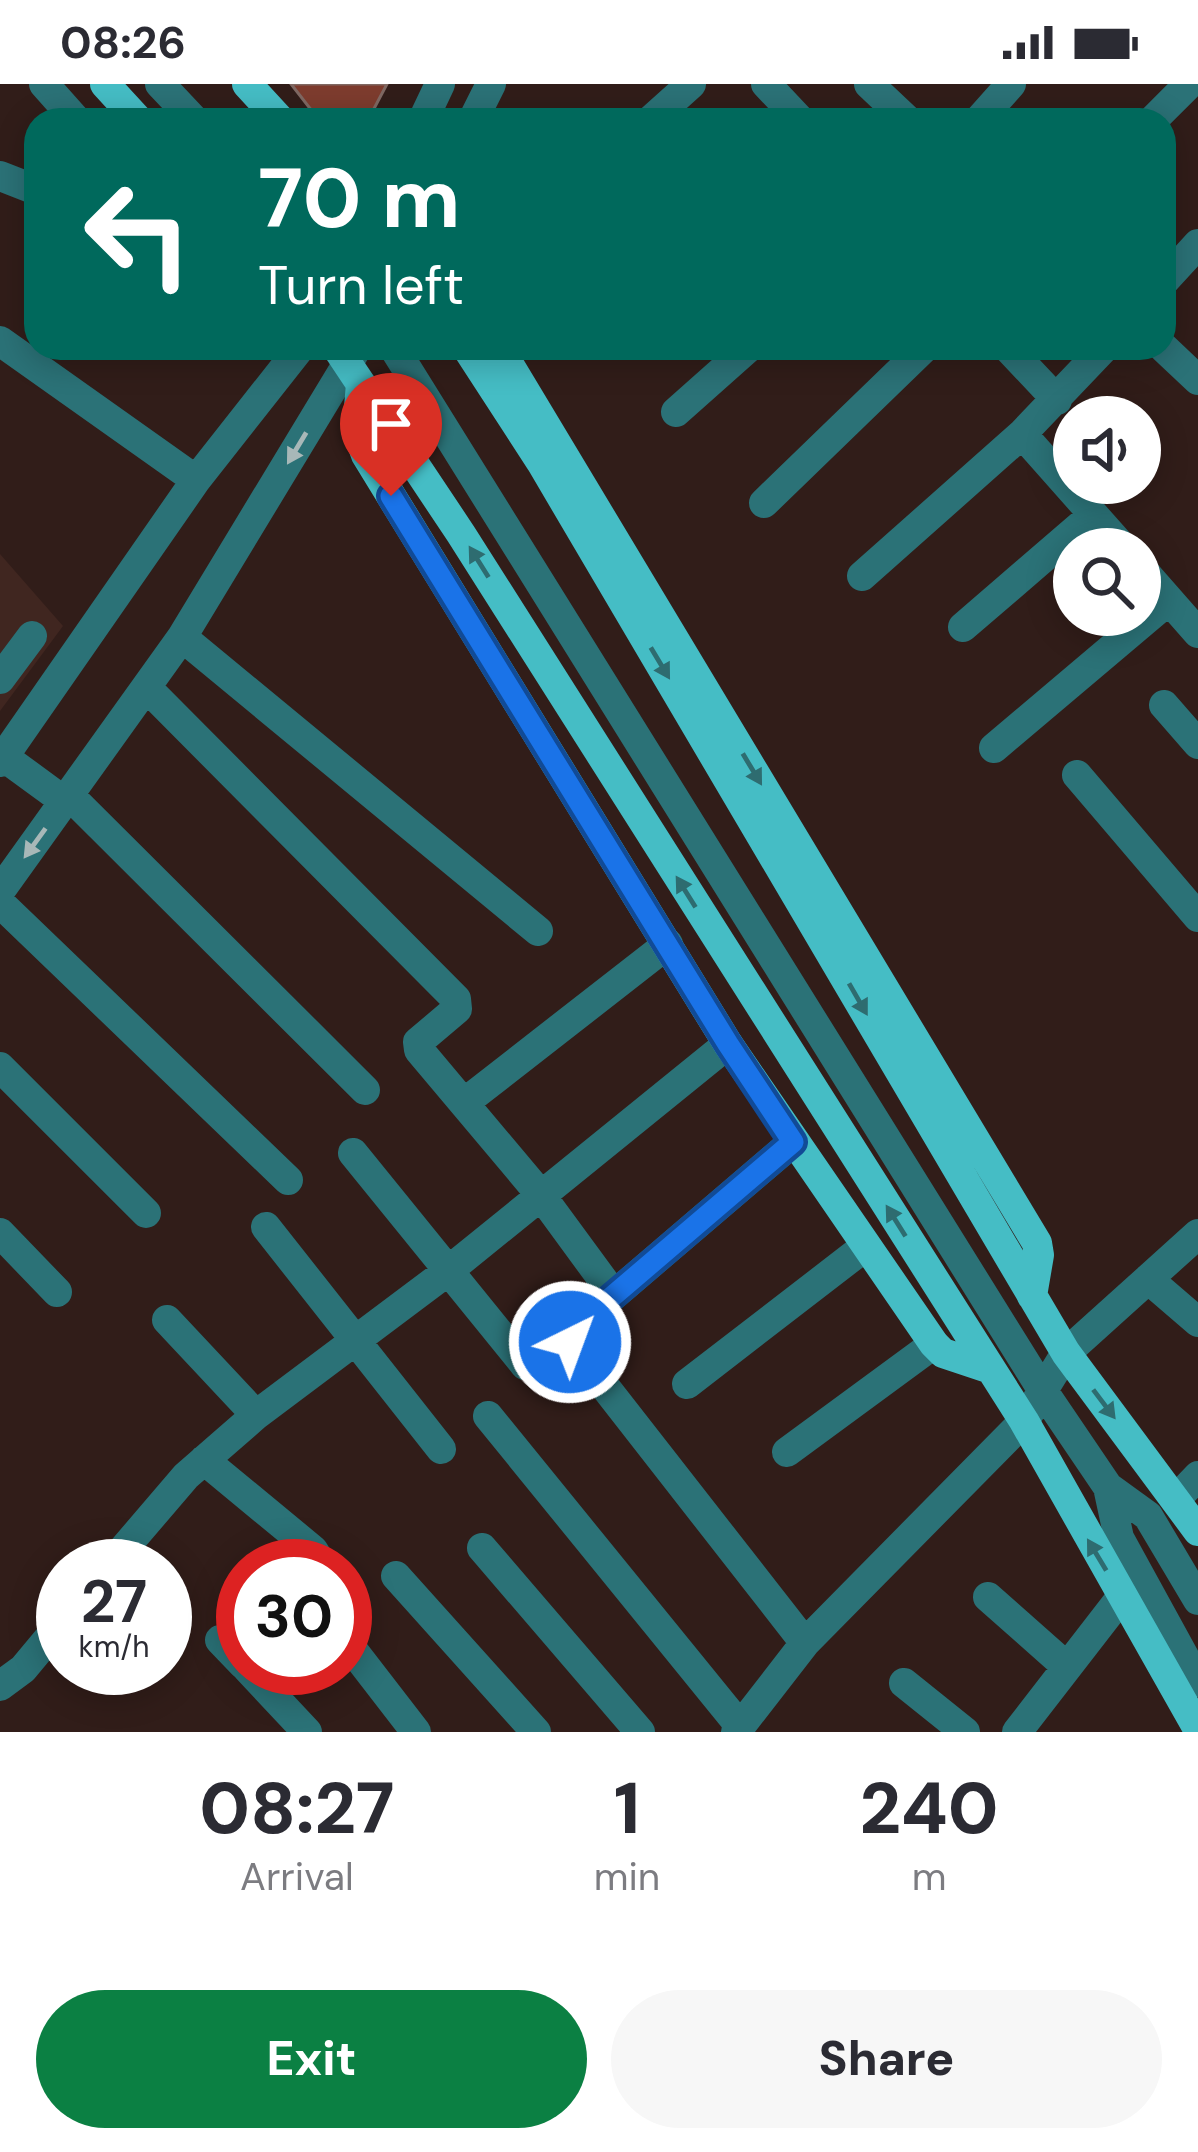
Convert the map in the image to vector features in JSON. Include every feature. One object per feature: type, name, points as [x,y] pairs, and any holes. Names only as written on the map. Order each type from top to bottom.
[{"type":"main road","points":[[105,84],[127,108]]},
{"type":"main road","points":[[248,84],[271,108]]},
{"type":"main road","points":[[475,360],[565,502],[1066,1353],[1198,1531]]},
{"type":"main road","points":[[506,360],[1037,1243],[1032,1296]]},
{"type":"main road","points":[[350,361],[359,444],[728,1044],[934,1344],[943,1353],[988,1368]]},
{"type":"main road","points":[[350,361],[1024,1421],[1198,1729]]},
{"type":"street","points":[[44,84],[65,108]]},
{"type":"street","points":[[160,84],[183,108]]},
{"type":"street","points":[[664,108],[691,84]]},
{"type":"street","points":[[766,84],[789,108]]},
{"type":"street","points":[[869,84],[894,108]]},
{"type":"street","points":[[990,108],[1011,84]]},
{"type":"street","points":[[1165,108],[1189,84]]},
{"type":"street","points":[[1176,268],[1198,244]]},
{"type":"street","points":[[1176,359],[1198,380]]},
{"type":"street","points":[[27,360],[196,480]]},
{"type":"street","points":[[291,360],[196,480],[2,760],[66,798],[365,1090]]},
{"type":"street","points":[[401,360],[1042,1390],[1108,1486],[1148,1516],[1198,1600]]},
{"type":"street","points":[[676,412],[734,360]]},
{"type":"street","points":[[764,503],[913,360]]},
{"type":"street","points":[[1019,360],[1053,396]]},
{"type":"street","points":[[1061,396],[1093,360]]},
{"type":"street","points":[[0,891],[182,637],[350,361]]},
{"type":"street","points":[[862,577],[1053,404]]},
{"type":"street","points":[[1022,434],[1105,528]]},
{"type":"street","points":[[963,627],[1093,514]]},
{"type":"street","points":[[1161,591],[1198,633]]},
{"type":"street","points":[[994,748],[1169,600]]},
{"type":"street","points":[[0,679],[32,636]]},
{"type":"street","points":[[182,637],[538,932]]},
{"type":"street","points":[[147,688],[456,999],[457,1009],[418,1047],[540,1194],[614,1295]]},
{"type":"street","points":[[1164,706],[1198,744]]},
{"type":"street","points":[[1077,775],[1196,912]]},
{"type":"street","points":[[0,903],[289,1180]]},
{"type":"street","points":[[464,1103],[668,944]]},
{"type":"street","points":[[132,1539],[171,1492],[256,1415],[448,1270],[728,1044]]},
{"type":"street","points":[[0,1067],[146,1213]]},
{"type":"street","points":[[793,1142],[570,1337],[573,1348],[806,1643]]},
{"type":"street","points":[[352,1154],[525,1364]]},
{"type":"street","points":[[266,1227],[441,1449]]},
{"type":"street","points":[[0,1233],[57,1292]]},
{"type":"street","points":[[488,1416],[738,1729],[806,1643],[1024,1421],[1066,1353],[1198,1234]]},
{"type":"street","points":[[687,1384],[866,1246]]},
{"type":"street","points":[[1148,1279],[1198,1322]]},
{"type":"street","points":[[166,1320],[256,1415]]},
{"type":"street","points":[[787,1452],[934,1344]]},
{"type":"street","points":[[204,1460],[300,1539]]},
{"type":"street","points":[[1176,1499],[1198,1476]]},
{"type":"street","points":[[1108,1486],[1119,1538],[1198,1682]]},
{"type":"street","points":[[482,1548],[640,1732]]},
{"type":"street","points":[[396,1576],[536,1732]]},
{"type":"street","points":[[1017,1732],[1123,1595]]},
{"type":"street","points":[[988,1598],[1067,1667]]},
{"type":"street","points":[[0,1686],[36,1653]]},
{"type":"street","points":[[372,1675],[416,1732]]},
{"type":"street","points":[[904,1683],[965,1732]]},
{"type":"street","points":[[272,1695],[307,1732]]},
{"type":"shaded area","points":[[0,554],[63,626],[0,711]]},
{"type":"building","points":[[291,84],[387,84],[374,108],[310,108]]},
{"type":"route","points":[[391,496],[793,1142],[573,1330],[570,1342]]}]
